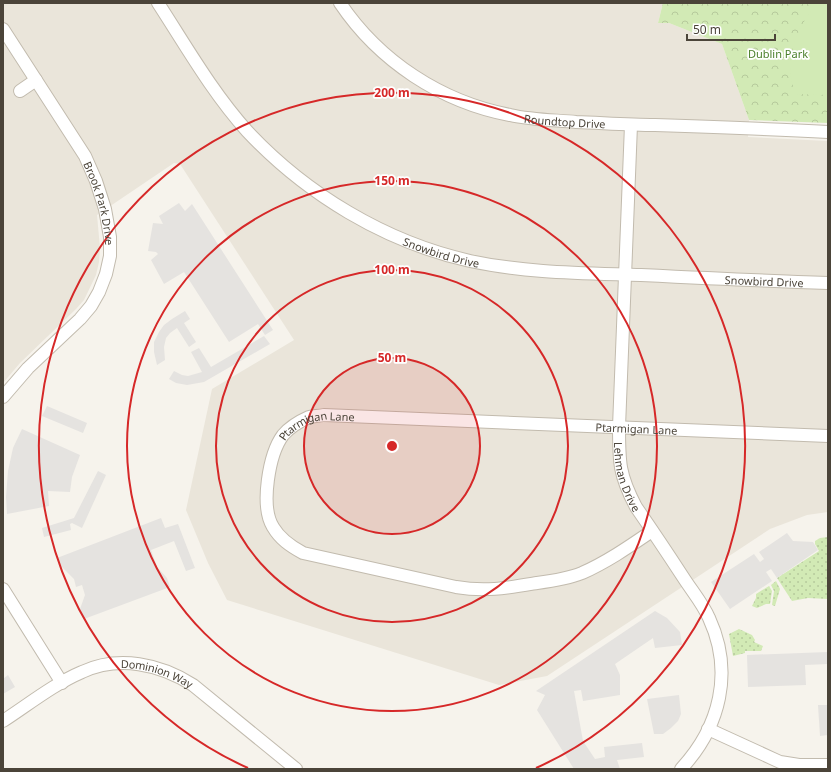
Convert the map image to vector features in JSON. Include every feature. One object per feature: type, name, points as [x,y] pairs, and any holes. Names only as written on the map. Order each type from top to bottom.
[{"type":"street","name":"Snowbird Drive","points":[[158,3],[216,92],[247,130],[271,154],[298,177],[354,216],[411,242],[440,253],[471,261],[519,269],[624,275],[828,283]]},
{"type":"street","name":"Roundtop Drive","points":[[340,3],[352,20],[385,54],[416,77],[457,99],[495,112],[524,118],[631,125],[828,132]]},
{"type":"street","name":"Brook Park Drive","points":[[3,29],[85,156],[96,181],[105,209],[110,237],[110,256],[106,274],[99,292],[91,306],[80,319],[28,368],[3,397]]},
{"type":"street","points":[[20,91],[36,80]]},
{"type":"street","name":"Lehman Drive","points":[[631,125],[619,427],[619,455],[622,475],[630,496],[706,612],[714,629],[723,678],[717,709],[708,730],[696,751],[681,769]]},
{"type":"street","name":"Ptarmigan Lane","points":[[652,531],[599,565],[563,579],[504,588],[473,590],[303,553],[280,538],[272,526],[267,512],[267,481],[276,448],[284,435],[294,426],[309,417],[324,415],[828,436]]},
{"type":"street","points":[[3,589],[62,683]]},
{"type":"street","name":"Dominion Way","points":[[3,721],[82,672],[112,664],[144,664],[161,668],[178,675],[194,685],[296,769]]},
{"type":"street","points":[[708,730],[780,762],[799,765],[828,765]]},
{"type":"shaded area","points":[[3,3],[663,3],[658,23],[669,23],[722,44],[749,120],[748,137],[828,141],[828,512],[807,515],[770,529],[547,676],[499,685],[227,600],[208,563],[186,510],[212,389],[294,340],[180,164],[174,163],[97,215],[100,248],[99,262],[96,275],[84,300],[20,363],[3,383]]},
{"type":"shaded area","points":[[179,203],[185,211],[192,204],[273,330],[265,335],[258,324],[229,342],[184,272],[164,284],[151,260],[158,254],[156,252],[148,251],[153,223],[163,224],[159,216]]},
{"type":"shaded area","points":[[185,311],[190,319],[184,323],[196,342],[189,347],[177,328],[166,338],[164,347],[165,360],[157,365],[154,352],[154,342],[159,332],[164,325]]},
{"type":"shaded area","points":[[264,336],[270,344],[204,382],[187,385],[176,383],[169,379],[174,371],[188,376],[202,372],[191,352],[199,348],[211,367]]},
{"type":"shaded area","points":[[47,406],[87,423],[83,433],[42,416]]},
{"type":"shaded area","points":[[22,429],[80,455],[72,477],[70,492],[48,491],[49,506],[7,514],[6,497],[8,471],[13,448]]},
{"type":"shaded area","points":[[98,471],[106,475],[82,528],[72,523],[70,524],[71,530],[44,537],[42,528],[74,518]]},
{"type":"shaded area","points":[[161,518],[165,528],[178,524],[195,568],[186,571],[174,541],[151,550],[157,567],[167,578],[170,587],[84,619],[80,609],[85,595],[82,585],[76,587],[74,579],[61,566],[57,558]]},
{"type":"shaded area","points":[[787,533],[793,541],[813,542],[818,550],[777,578],[771,569],[766,572],[772,581],[730,609],[711,582],[754,554],[760,562],[764,559],[759,552]]},
{"type":"shaded area","points":[[655,611],[667,618],[680,632],[682,645],[655,648],[653,638],[615,664],[620,675],[620,695],[583,701],[581,690],[574,691],[583,741],[595,759],[605,757],[604,747],[642,743],[644,757],[617,760],[620,769],[574,769],[537,710],[545,695],[536,691]]},
{"type":"shaded area","points":[[828,652],[828,664],[805,665],[806,685],[748,687],[747,655]]},
{"type":"shaded area","points":[[8,675],[15,687],[3,694],[3,679]]},
{"type":"shaded area","points":[[679,695],[681,714],[678,721],[663,734],[654,734],[647,699]]},
{"type":"shaded area","points":[[818,705],[828,705],[828,735],[820,736]]},
{"type":"green space","name":"Dublin Park","points":[[663,3],[828,3],[828,123],[749,120],[722,44],[669,23],[658,23]]},
{"type":"green space","points":[[819,3],[828,3],[828,95],[796,94],[790,66],[793,47],[806,18]]},
{"type":"green space","points":[[828,537],[828,599],[808,598],[792,601],[777,578],[819,551],[815,541],[820,538]]},
{"type":"green space","points":[[776,581],[780,589],[775,606],[772,605],[774,591],[771,585]]},
{"type":"green space","points":[[769,586],[772,591],[770,604],[757,608],[752,606],[756,598],[756,594]]},
{"type":"green space","points":[[739,629],[752,635],[755,640],[754,642],[763,646],[761,651],[745,651],[745,653],[733,656],[729,634]]}]
